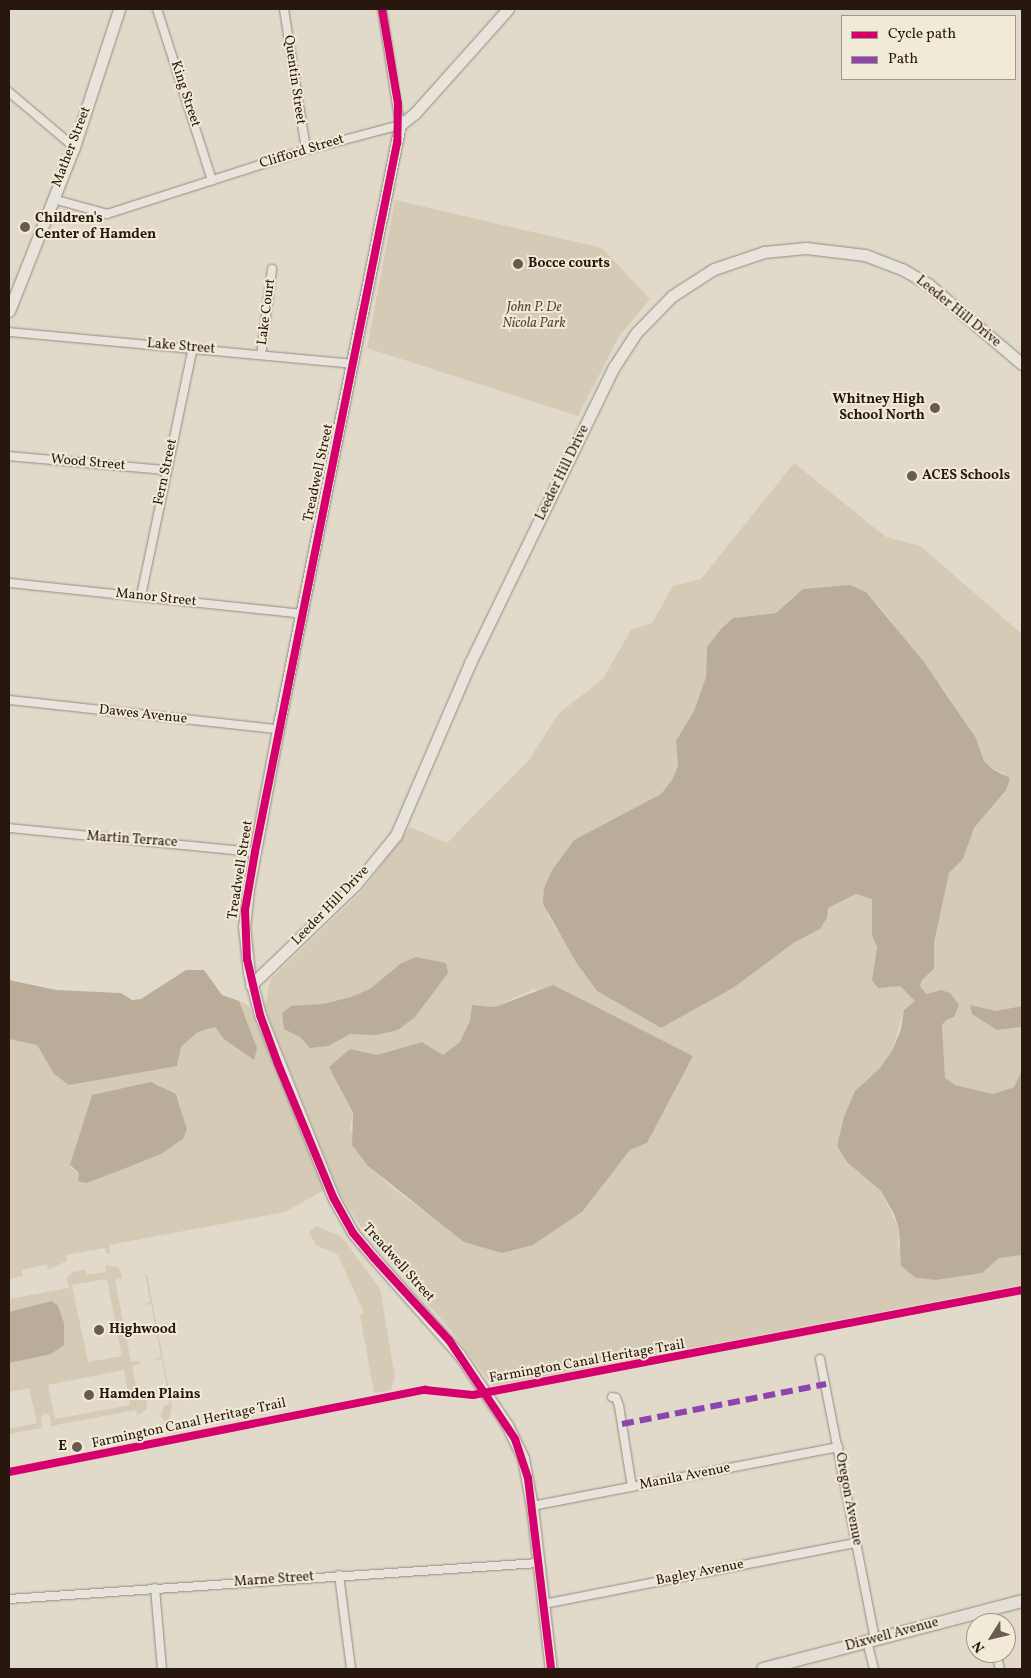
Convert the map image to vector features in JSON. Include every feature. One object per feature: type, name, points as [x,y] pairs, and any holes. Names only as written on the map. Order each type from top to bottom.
[{"type":"main road","name":"Dixwell Avenue","points":[[996,1613],[1022,1601]]},
{"type":"main road","name":"Dixwell Avenue","points":[[763,1669],[871,1640],[966,1621]]},
{"type":"street","name":"Mather Street","points":[[9,311],[74,147],[119,9]]},
{"type":"street","name":"King Street","points":[[157,9],[212,180]]},
{"type":"street","name":"Quentin Street","points":[[284,9],[306,150]]},
{"type":"street","name":"Treadwell Street","points":[[382,9],[400,126],[354,364],[278,729],[255,852],[244,926],[251,985],[278,1064],[333,1197],[353,1232],[438,1327],[495,1406],[523,1458],[532,1506],[551,1669]]},
{"type":"street","name":"Clifford Street","points":[[53,199],[107,214],[306,150],[400,126],[415,113],[508,9]]},
{"type":"street","points":[[9,92],[74,147]]},
{"type":"street","name":"Leeder Hill Drive","points":[[251,985],[356,884],[396,835],[470,663],[614,367],[636,333],[672,296],[714,269],[764,252],[806,248],[864,255],[902,269],[928,284],[1022,364]]},
{"type":"street","name":"Lake Court","points":[[261,355],[272,269]]},
{"type":"street","name":"Lake Street","points":[[9,332],[354,364]]},
{"type":"street","name":"Fern Street","points":[[140,596],[193,348]]},
{"type":"street","name":"Wood Street","points":[[9,456],[166,470]]},
{"type":"street","name":"Manor Street","points":[[9,583],[303,614]]},
{"type":"street","name":"Dawes Avenue","points":[[9,700],[278,729]]},
{"type":"street","name":"Martin Terrace","points":[[9,828],[255,852]]},
{"type":"street","name":"Oregon Avenue","points":[[820,1359],[856,1543],[874,1669]]},
{"type":"street","points":[[612,1397],[616,1398],[619,1406],[632,1487]]},
{"type":"street","name":"Manila Avenue","points":[[532,1506],[838,1447]]},
{"type":"street","name":"Bagley Avenue","points":[[544,1604],[856,1543]]},
{"type":"street","name":"Marne Street","points":[[9,1599],[339,1575],[539,1563]]},
{"type":"street","points":[[339,1575],[351,1669]]},
{"type":"street","points":[[155,1588],[162,1669]]},
{"type":"green space","name":"John P. De Nicola Park","points":[[395,200],[602,248],[650,299],[618,338],[578,416],[367,348]]},
{"type":"green space","points":[[794,463],[886,537],[920,546],[1022,634],[1022,1006],[996,1011],[970,1006],[997,1030],[1022,1027],[1022,1070],[1014,1087],[993,1094],[955,1085],[945,1078],[942,1025],[946,1020],[941,990],[926,994],[920,986],[922,980],[934,969],[934,943],[949,873],[963,859],[974,828],[1006,790],[1004,773],[992,769],[984,761],[976,738],[944,690],[887,616],[866,592],[850,585],[793,597],[776,613],[734,618],[707,647],[706,677],[694,711],[676,741],[678,766],[672,780],[661,794],[574,840],[552,870],[544,888],[548,916],[597,991],[661,1028],[733,988],[795,942],[820,929],[827,918],[828,908],[856,894],[872,899],[872,935],[877,947],[872,980],[900,986],[916,1001],[904,1010],[892,1051],[880,1068],[855,1091],[837,1146],[847,1162],[881,1191],[899,1229],[898,1246],[916,1278],[936,1280],[981,1273],[999,1258],[1022,1255],[1022,1285],[493,1386],[444,1322],[369,1239],[340,1194],[265,1008],[270,980],[363,890],[410,827],[447,843],[529,760],[559,713],[603,679],[631,630],[652,623],[673,586],[701,579]],"holes":[[[534,989],[693,1056],[647,1143],[630,1150],[582,1212],[533,1245],[424,1211],[395,1190],[368,1166],[350,1129],[353,1113],[337,1082],[350,1049],[377,1055],[422,1042],[443,1055],[460,1042],[470,1021],[472,1005],[495,1007]]]},
{"type":"green space","points":[[239,1001],[249,1006],[324,1190],[285,1212],[109,1245],[110,1254],[107,1254],[105,1248],[66,1255],[67,1261],[48,1270],[47,1264],[22,1270],[23,1276],[9,1279],[9,1039],[37,1045],[54,1074],[177,1066],[181,1047],[198,1032],[215,1027],[224,1039],[257,1048]],"holes":[[[156,1083],[178,1098],[187,1129],[183,1139],[161,1154],[126,1168],[78,1178],[79,1173],[70,1168],[75,1159]]]},
{"type":"green space","points":[[316,1226],[342,1237],[380,1289],[395,1377],[391,1390],[374,1393],[360,1315],[364,1313],[338,1255],[316,1245],[309,1232]]},
{"type":"green space","points":[[105,1265],[117,1267],[121,1272],[122,1278],[115,1280],[131,1362],[139,1361],[140,1364],[132,1366],[139,1401],[147,1399],[147,1409],[137,1416],[136,1410],[51,1426],[50,1416],[45,1413],[41,1418],[42,1428],[9,1434],[9,1429],[37,1423],[29,1388],[9,1392],[9,1299],[69,1288],[67,1278],[72,1272],[85,1270],[87,1275],[106,1272]],"holes":[[[107,1279],[122,1356],[88,1362],[72,1285]],[[124,1370],[130,1405],[55,1419],[48,1385]]]},
{"type":"green space","points":[[145,1274],[147,1274],[172,1406],[168,1424],[161,1417],[164,1406],[170,1404],[162,1359],[154,1360],[161,1356],[151,1304],[144,1305],[150,1301]]},
{"type":"shaded area","points":[[850,585],[866,592],[924,662],[976,738],[984,761],[992,769],[1010,778],[1006,790],[974,828],[963,859],[949,873],[934,943],[934,969],[922,980],[920,986],[926,994],[941,990],[950,993],[959,1005],[954,1017],[946,1020],[942,1025],[945,1078],[955,1085],[993,1094],[1014,1087],[1022,1070],[1022,1255],[999,1258],[982,1273],[936,1280],[916,1278],[901,1266],[899,1229],[894,1214],[881,1191],[847,1162],[837,1146],[844,1117],[855,1091],[880,1068],[892,1051],[901,1029],[904,1010],[915,1001],[900,986],[878,988],[872,980],[877,947],[872,935],[872,899],[856,894],[828,908],[827,918],[820,929],[795,942],[733,988],[661,1028],[597,991],[576,962],[543,904],[544,888],[552,870],[574,840],[661,794],[672,780],[678,766],[676,741],[694,711],[706,677],[707,647],[721,629],[733,618],[776,613],[803,589]]},
{"type":"shaded area","points":[[416,957],[446,963],[448,973],[415,1017],[398,1030],[376,1035],[350,1034],[328,1046],[310,1048],[300,1037],[284,1029],[282,1013],[291,1006],[323,1004],[351,997],[370,989],[400,964]]},
{"type":"shaded area","points":[[186,970],[204,970],[222,995],[239,1001],[257,1048],[254,1060],[224,1039],[215,1027],[198,1032],[181,1047],[177,1066],[69,1085],[54,1074],[37,1045],[9,1039],[9,980],[56,990],[121,993],[132,1000],[141,999]]},
{"type":"shaded area","points":[[553,985],[693,1056],[647,1143],[630,1150],[582,1212],[533,1245],[502,1253],[464,1242],[368,1166],[352,1145],[353,1113],[329,1067],[350,1049],[377,1055],[422,1042],[443,1055],[460,1042],[470,1021],[472,1005],[495,1007]]},
{"type":"shaded area","points":[[970,1005],[996,1011],[1022,1006],[1022,1027],[997,1030],[972,1014]]},
{"type":"shaded area","points":[[151,1082],[176,1094],[187,1129],[183,1139],[161,1154],[126,1168],[86,1183],[78,1181],[79,1173],[70,1165],[92,1095]]},
{"type":"shaded area","points":[[52,1301],[58,1306],[64,1323],[64,1345],[51,1354],[9,1363],[9,1312]]},
{"type":"marked path","points":[[622,1424],[826,1384]]},
{"type":"cycle path","name":"Farmington Canal Heritage Trail","points":[[382,9],[398,104],[397,143],[255,852],[245,910],[247,959],[260,1015],[278,1064],[333,1197],[353,1233],[449,1340],[515,1439],[528,1478],[551,1669]]},
{"type":"cycle path","name":"Farmington Canal Heritage Trail","points":[[9,1472],[425,1390],[473,1395],[1022,1290]]},
{"type":"place","name":"Children's Center of Hamden","points":[[25,227]]},
{"type":"place","name":"Bocce courts","points":[[518,264]]},
{"type":"place","name":"Whitney High School North","points":[[935,408]]},
{"type":"place","name":"ACES Schools","points":[[912,476]]},
{"type":"place","name":"Highwood","points":[[99,1330]]},
{"type":"place","name":"Hamden Plains","points":[[89,1395]]},
{"type":"place","name":"E","points":[[77,1447]]}]
